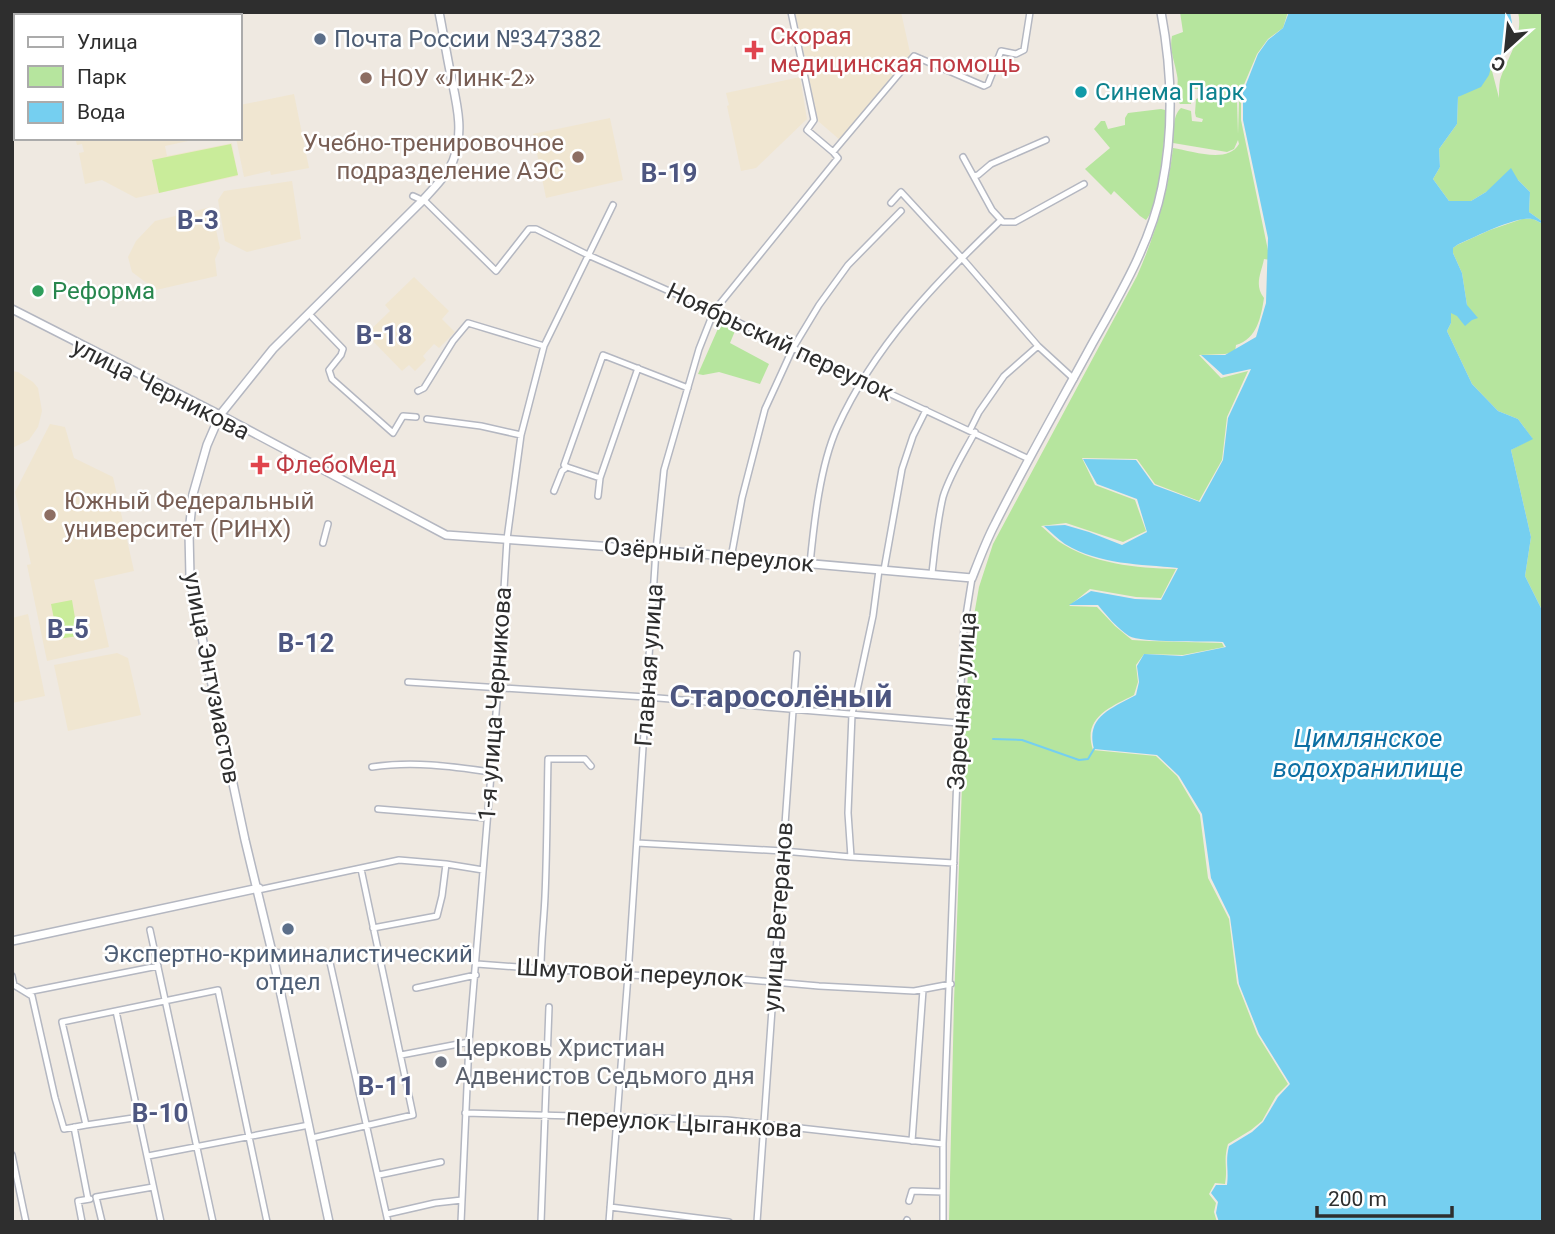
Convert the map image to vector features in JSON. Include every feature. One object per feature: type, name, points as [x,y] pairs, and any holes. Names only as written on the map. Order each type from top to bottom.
[{"type":"street","name":"улица Энтузиастов","points":[[329,1222],[190,578],[189,533],[193,494],[207,445],[222,418],[273,349],[425,201],[453,160],[459,132],[457,103],[441,12]]},
{"type":"street","points":[[791,12],[814,120],[807,130],[833,152],[914,56],[984,86],[988,84],[1001,51],[1016,54],[1024,50],[1030,12]]},
{"type":"street","name":"Заречная улица","points":[[943,1222],[943,1144],[959,723],[964,628],[972,578],[993,526],[1116,301],[1152,223],[1162,189],[1171,105],[1167,48],[1161,12]]},
{"type":"street","points":[[974,176],[991,164],[1046,140]]},
{"type":"street","name":"Главная улица","points":[[609,1222],[656,550],[664,470],[699,349],[715,311],[838,158],[833,152]]},
{"type":"street","points":[[963,157],[1000,220],[1015,222],[1084,184]]},
{"type":"street","points":[[891,203],[901,192],[1038,346],[1074,379]]},
{"type":"street","points":[[222,418],[269,359],[425,201],[413,196]]},
{"type":"street","name":"Ноябрьский переулок","points":[[425,201],[496,271],[530,229],[542,232],[1029,459]]},
{"type":"street","name":"1-я улица Черникова","points":[[461,1222],[469,1042],[498,689],[507,539],[521,435],[544,346],[613,205]]},
{"type":"street","points":[[731,558],[742,498],[765,409],[793,348],[848,265],[901,211]]},
{"type":"street","points":[[810,564],[817,508],[827,460],[836,430],[863,381],[884,346],[911,312],[961,257],[1000,220]]},
{"type":"street","name":"улица Черникова","points":[[12,310],[222,418]]},
{"type":"street","name":"улица Черникова","points":[[12,310],[446,536]]},
{"type":"street","points":[[312,317],[343,349],[329,370],[331,379],[393,433],[403,416],[416,417]]},
{"type":"street","points":[[418,391],[424,388],[453,341],[468,323],[544,346]]},
{"type":"street","points":[[932,573],[943,496],[979,412],[1004,376],[1038,346]]},
{"type":"street","points":[[554,491],[566,466],[603,355],[688,388]]},
{"type":"street","points":[[598,496],[600,478],[638,368]]},
{"type":"street","points":[[851,857],[848,813],[852,714],[902,469],[926,410]]},
{"type":"street","points":[[427,419],[481,426],[521,435]]},
{"type":"street","points":[[566,466],[600,478]]},
{"type":"street","points":[[323,543],[328,524]]},
{"type":"street","name":"Озёрный переулок","points":[[446,536],[656,550],[972,578]]},
{"type":"street","name":"улица Ветеранов","points":[[757,1222],[797,654]]},
{"type":"street","points":[[408,682],[646,697],[959,723]]},
{"type":"street","points":[[541,968],[548,760],[585,759],[590,766]]},
{"type":"street","points":[[372,767],[395,763],[423,763],[491,772]]},
{"type":"street","points":[[377,809],[487,818]]},
{"type":"street","points":[[637,843],[954,863]]},
{"type":"street","points":[[12,942],[399,860],[483,870]]},
{"type":"street","points":[[373,928],[437,916],[446,864]]},
{"type":"street","points":[[312,1138],[413,1115],[361,869]]},
{"type":"street","points":[[150,930],[214,1222]]},
{"type":"street","points":[[272,952],[329,958],[388,1222]]},
{"type":"street","name":"Шмутовой переулок","points":[[477,964],[628,975],[774,981],[819,986],[923,990],[951,984]]},
{"type":"street","points":[[27,992],[158,966]]},
{"type":"street","points":[[416,988],[475,975]]},
{"type":"street","points":[[12,976],[14,985],[32,996],[64,1129],[139,1117]]},
{"type":"street","points":[[86,1125],[62,1022],[218,990],[267,1222]]},
{"type":"street","points":[[912,1141],[923,990]]},
{"type":"street","points":[[541,1222],[549,1007]]},
{"type":"street","points":[[116,1011],[161,1222]]},
{"type":"street","points":[[401,1055],[469,1042]]},
{"type":"street","name":"переулок Цыганкова","points":[[465,1113],[727,1120],[943,1144]]},
{"type":"street","points":[[148,1156],[309,1125]]},
{"type":"street","points":[[74,1127],[88,1199]]},
{"type":"street","points":[[12,1155],[26,1222]]},
{"type":"street","points":[[379,1175],[441,1162]]},
{"type":"street","points":[[82,1222],[78,1201],[153,1187]]},
{"type":"street","points":[[909,1201],[912,1191],[943,1192]]},
{"type":"street","points":[[96,1197],[102,1222]]},
{"type":"street","points":[[387,1214],[462,1199]]},
{"type":"street","points":[[610,1207],[729,1222]]},
{"type":"shaded area","points":[[795,12],[901,12],[911,57],[840,140],[818,121]]},
{"type":"shaded area","points":[[800,77],[807,119],[756,168],[741,171],[726,93]]},
{"type":"shaded area","points":[[294,94],[309,168],[271,175],[270,171],[244,177],[236,140],[242,140],[242,105]]},
{"type":"shaded area","name":"Учебно-тренировочное подразделение АЭС","points":[[610,118],[623,180],[546,198],[533,134]]},
{"type":"shaded area","points":[[76,140],[193,140],[165,146],[167,156],[232,143],[238,176],[136,198],[102,180],[85,184],[79,153],[84,152],[82,144],[77,145]]},
{"type":"shaded area","points":[[292,181],[301,239],[247,252],[225,241],[218,200],[224,191]]},
{"type":"shaded area","points":[[211,207],[220,248],[215,259],[217,276],[156,290],[132,272],[128,257],[136,241],[155,221]]},
{"type":"shaded area","points":[[414,277],[449,311],[442,319],[455,332],[439,348],[434,344],[423,356],[426,360],[415,371],[409,365],[402,371],[366,334],[390,311],[385,305]]},
{"type":"shaded area","points":[[12,371],[18,372],[38,388],[42,411],[38,427],[29,440],[12,448]]},
{"type":"shaded area","points":[[50,424],[65,427],[74,458],[113,477],[134,571],[94,580],[109,647],[47,661],[27,565],[31,564],[15,492]]},
{"type":"shaded area","points":[[28,614],[45,696],[12,703],[12,618]]},
{"type":"shaded area","points":[[117,653],[128,658],[141,715],[68,731],[54,665]]},
{"type":"green space","points":[[1180,12],[1288,12],[1283,28],[1268,39],[1257,54],[1237,101],[1238,134],[1241,95],[1241,120],[1270,260],[1264,259],[1259,279],[1259,289],[1264,298],[1261,313],[1253,333],[1236,345],[1235,352],[1199,355],[1221,378],[1248,371],[1227,417],[1222,460],[1199,501],[1155,484],[1137,459],[1082,458],[1095,485],[1135,500],[1146,531],[1123,542],[1066,523],[1041,526],[1071,549],[1100,560],[1130,566],[1176,569],[1161,598],[1136,597],[1090,589],[1069,606],[1097,607],[1132,640],[1222,643],[1224,647],[1183,655],[1144,654],[1136,665],[1138,682],[1134,695],[1108,709],[1095,721],[1091,739],[1093,750],[1156,756],[1177,776],[1200,815],[1208,878],[1229,919],[1237,983],[1257,1034],[1288,1084],[1276,1096],[1262,1121],[1228,1144],[1225,1184],[1215,1183],[1209,1194],[1216,1203],[1214,1212],[1217,1222],[949,1222],[963,759],[970,638],[979,587],[993,544],[1137,276],[1160,214],[1173,148],[1218,155],[1234,150],[1239,144],[1238,140],[1234,149],[1227,152],[1173,143],[1175,120],[1181,108],[1191,111],[1192,121],[1202,122],[1203,119],[1196,117],[1195,113],[1196,99],[1201,97],[1201,89],[1193,89],[1191,104],[1180,104],[1176,98],[1178,78],[1171,41],[1172,36],[1183,32]]},
{"type":"green space","points":[[1518,12],[1543,12],[1543,222],[1529,212],[1530,192],[1518,180],[1471,201],[1449,201],[1433,179],[1440,167],[1439,149],[1457,124],[1458,97],[1482,82],[1491,67],[1499,98],[1500,80],[1519,29]]},
{"type":"green space","points":[[1161,109],[1167,114],[1161,170],[1155,201],[1146,220],[1114,191],[1111,195],[1085,169],[1110,148],[1094,129],[1101,121],[1105,121],[1108,129],[1125,125],[1128,113]]},
{"type":"green space","points":[[231,144],[238,175],[159,193],[152,160]]},
{"type":"green space","points":[[1522,219],[1533,219],[1543,224],[1543,612],[1525,576],[1531,537],[1511,450],[1532,438],[1518,419],[1498,411],[1472,384],[1447,331],[1451,323],[1451,312],[1457,315],[1467,305],[1462,273],[1453,248],[1490,230]]},
{"type":"green space","points":[[720,324],[735,331],[730,343],[769,364],[760,384],[719,372],[698,374]]},
{"type":"green space","points":[[72,600],[78,636],[58,639],[51,604]]},
{"type":"water","name":"Цимлянское водохранилище","points":[[1289,12],[1510,12],[1512,23],[1506,31],[1503,52],[1491,67],[1489,75],[1481,87],[1458,97],[1457,124],[1439,149],[1440,167],[1433,179],[1449,201],[1471,201],[1486,192],[1511,168],[1530,192],[1529,212],[1543,222],[1525,219],[1505,224],[1453,248],[1462,273],[1467,305],[1478,318],[1465,326],[1451,313],[1451,323],[1447,331],[1472,384],[1498,411],[1518,419],[1533,439],[1511,450],[1531,537],[1525,576],[1543,612],[1543,1222],[1219,1222],[1216,1213],[1218,1202],[1211,1193],[1216,1185],[1227,1185],[1229,1146],[1263,1122],[1278,1097],[1290,1084],[1259,1034],[1239,984],[1230,917],[1211,878],[1202,814],[1179,776],[1157,755],[1094,749],[1092,738],[1097,721],[1103,715],[1136,695],[1139,682],[1137,666],[1144,654],[1182,656],[1226,647],[1223,642],[1136,638],[1120,629],[1098,605],[1069,605],[1091,591],[1135,599],[1161,600],[1178,568],[1092,556],[1065,544],[1044,526],[1065,525],[1122,545],[1147,532],[1137,499],[1097,484],[1083,459],[1136,460],[1154,485],[1200,502],[1223,460],[1228,418],[1251,369],[1223,375],[1201,355],[1225,355],[1256,337],[1266,303],[1268,238],[1243,120],[1243,92],[1258,54],[1268,40],[1283,28]]},
{"type":"waterway","points":[[993,739],[1022,740],[1079,760],[1088,759],[1094,749]]},
{"type":"place","name":"Почта России №347382","points":[[320,39]]},
{"type":"place","name":"Скорая медицинская помощь","points":[[754,50]]},
{"type":"place","name":"НОУ «Линк-2»","points":[[366,78]]},
{"type":"place","name":"Синема Парк","points":[[1081,92]]},
{"type":"place","name":"Учебно-тренировочное подразделение АЭС","points":[[578,157]]},
{"type":"place","name":"Реформа","points":[[38,291]]},
{"type":"place","name":"ФлебоМед","points":[[260,465]]},
{"type":"place","name":"Южный Федеральный университет (РИНХ)","points":[[50,515]]},
{"type":"place","name":"Экспертно-криминалистический отдел","points":[[288,929]]},
{"type":"place","name":"Церковь Христиан Адвенистов Седьмого дня","points":[[441,1062]]},
{"type":"district","name":"В-19","points":[[669,173]]},
{"type":"district","name":"В-3","points":[[198,220]]},
{"type":"district","name":"В-18","points":[[384,335]]},
{"type":"district","name":"В-5","points":[[68,629]]},
{"type":"district","name":"В-12","points":[[306,643]]},
{"type":"district","name":"Староcолёный","points":[[781,696]]},
{"type":"district","name":"В-11","points":[[386,1086]]},
{"type":"district","name":"В-10","points":[[160,1113]]}]
